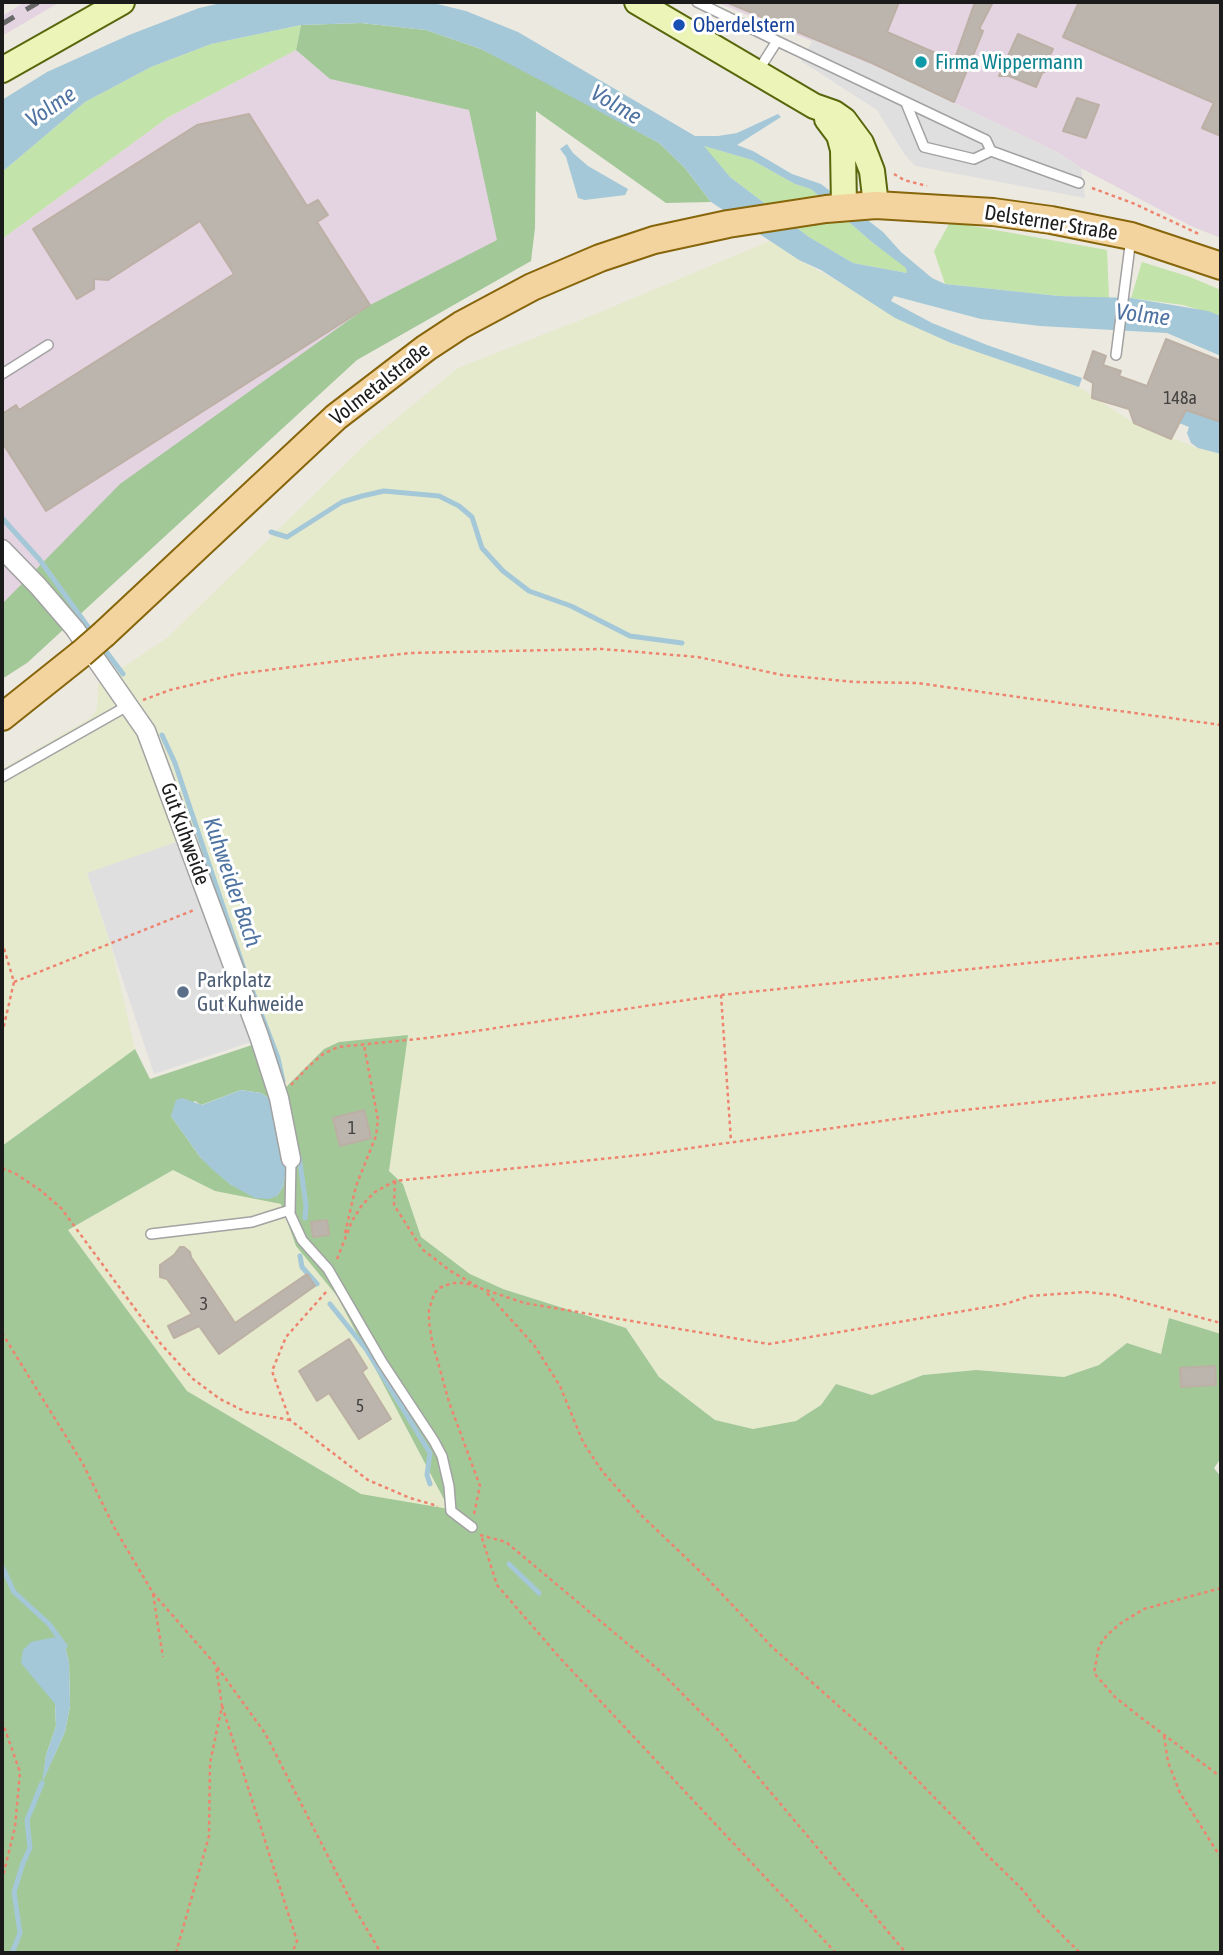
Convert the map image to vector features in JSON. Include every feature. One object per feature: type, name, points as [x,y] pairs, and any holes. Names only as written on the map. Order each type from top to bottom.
[{"type":"main road","name":"Delsterner Straße","points":[[844,206],[876,205],[993,212],[1051,220],[1129,247],[1221,266]]},
{"type":"main road","name":"Volmetalstraße","points":[[2,717],[104,634],[336,417],[394,371],[496,305],[600,258],[654,240],[728,224],[844,206]]},
{"type":"street","points":[[2,70],[122,2]]},
{"type":"street","points":[[641,3],[814,106],[834,113],[844,120],[861,143],[872,171],[876,205]]},
{"type":"street","points":[[814,106],[839,135],[845,165],[844,206]]},
{"type":"street","name":"Gut Kuhweide","points":[[2,549],[75,629],[146,731],[259,1036],[279,1098],[291,1159]]},
{"type":"lane","points":[[697,2],[986,139],[991,151]]},
{"type":"lane","points":[[757,72],[778,41]]},
{"type":"lane","points":[[906,103],[924,146],[974,159],[991,151],[1079,183]]},
{"type":"lane","points":[[1116,355],[1129,247]]},
{"type":"lane","points":[[2,374],[48,345]]},
{"type":"lane","points":[[2,777],[130,705]]},
{"type":"lane","points":[[291,1159],[290,1210],[302,1240],[328,1269],[442,1457],[452,1510],[472,1527]]},
{"type":"lane","points":[[151,1234],[252,1222],[290,1210]]},
{"type":"path","points":[[1079,183],[1135,204],[1209,239]]},
{"type":"path","points":[[130,705],[170,690],[237,674],[346,660],[410,653],[602,649],[698,657],[782,675],[855,682],[917,683],[1221,725]]},
{"type":"path","points":[[14,982],[210,904]]},
{"type":"path","points":[[2,942],[14,982],[2,1034]]},
{"type":"path","points":[[279,1098],[323,1054],[338,1047],[427,1038],[721,995],[1221,943]]},
{"type":"path","points":[[721,995],[731,1141]]},
{"type":"path","points":[[344,1240],[356,1186],[376,1136],[378,1121],[364,1045]]},
{"type":"path","points":[[328,1269],[336,1261],[352,1221],[362,1205],[375,1192],[395,1181],[602,1160],[922,1114],[1221,1082]]},
{"type":"path","points":[[2,1168],[24,1179],[61,1208],[161,1344],[193,1379],[220,1399],[246,1412],[290,1420],[368,1480],[410,1498],[452,1510]]},
{"type":"path","points":[[395,1181],[394,1205],[422,1249],[449,1270],[485,1291],[534,1345],[560,1386],[583,1442],[602,1471],[641,1515],[703,1574],[772,1647],[884,1745],[1080,1953]]},
{"type":"path","points":[[290,1420],[272,1371],[286,1336],[335,1281]]},
{"type":"path","points":[[836,1953],[559,1658],[497,1585],[482,1537],[472,1527],[480,1486],[449,1402],[432,1341],[429,1310],[434,1294],[439,1288],[452,1283],[465,1283],[524,1303],[769,1344],[1005,1304],[1030,1296],[1086,1292],[1114,1296],[1221,1323]]},
{"type":"path","points":[[2,1333],[83,1464],[115,1529],[153,1593],[215,1664],[265,1733],[356,1911],[381,1953]]},
{"type":"path","points":[[482,1537],[506,1542],[660,1671],[720,1732],[906,1953]]},
{"type":"path","points":[[1221,1588],[1144,1609],[1114,1629],[1099,1647],[1094,1673],[1115,1696],[1221,1777]]},
{"type":"path","points":[[153,1593],[163,1657]]},
{"type":"path","points":[[215,1664],[222,1706],[297,1941],[292,1953]]},
{"type":"path","points":[[176,1953],[209,1836],[210,1763],[222,1706]]},
{"type":"path","points":[[2,1721],[20,1772],[15,1827],[2,1880]]},
{"type":"path","points":[[1164,1734],[1168,1762],[1180,1793],[1221,1858]]},
{"type":"shaded area","points":[[25,2],[60,2],[2,36],[2,16]]},
{"type":"shaded area","points":[[716,2],[1221,2],[1221,238],[1191,226],[1081,168],[1057,152],[893,74]]},
{"type":"shaded area","points":[[813,40],[893,74],[1057,152],[1081,168],[1085,198],[915,166],[877,110],[801,61]]},
{"type":"shaded area","points":[[296,50],[330,79],[469,110],[498,240],[370,305],[2,604],[2,239],[167,118]]},
{"type":"shaded area","name":"Parkplatz Gut Kuhweide","points":[[185,839],[257,1040],[154,1074],[87,873]]},
{"type":"green space","points":[[361,23],[426,30],[481,49],[532,74],[659,143],[684,167],[711,202],[666,203],[536,111],[535,228],[531,261],[357,360],[27,663],[2,679],[2,604],[120,484],[370,305],[497,240],[469,110],[330,79],[296,50],[301,25]]},
{"type":"green space","points":[[301,25],[296,50],[167,118],[2,239],[2,172],[85,102],[151,67],[211,44]]},
{"type":"green space","points":[[704,146],[752,160],[795,184],[811,189],[873,243],[907,268],[907,273],[853,263],[809,237],[730,177]]},
{"type":"green space","points":[[950,222],[1107,250],[1109,298],[1059,296],[945,284],[934,251]]},
{"type":"green space","points":[[772,240],[799,260],[951,343],[1079,387],[1134,423],[1221,454],[1221,1334],[1169,1318],[1161,1354],[1127,1343],[1099,1365],[1064,1377],[976,1370],[923,1375],[872,1395],[836,1384],[821,1405],[796,1421],[753,1429],[715,1420],[659,1377],[626,1328],[503,1289],[470,1274],[421,1237],[403,1184],[389,1171],[407,1036],[324,1049],[282,1090],[257,1040],[87,873],[111,945],[135,1049],[2,1146],[2,769],[90,718],[97,709],[98,684],[168,637],[370,440],[458,368]]},
{"type":"green space","points":[[1142,262],[1221,290],[1221,316],[1183,305],[1131,298]]},
{"type":"green space","points":[[408,1035],[389,1171],[403,1184],[421,1237],[470,1274],[503,1289],[626,1328],[659,1377],[715,1420],[753,1429],[796,1421],[821,1405],[836,1384],[872,1395],[923,1375],[976,1370],[1064,1377],[1099,1365],[1127,1343],[1161,1354],[1169,1318],[1221,1334],[1221,1458],[1214,1468],[1221,1477],[1221,1953],[2,1953],[2,1146],[135,1049],[150,1079],[252,1045],[283,1090],[324,1049],[339,1042]],"holes":[[[241,1090],[261,1093],[270,1099],[285,1176],[283,1187],[277,1196],[231,1185],[200,1157],[171,1116],[195,1101],[201,1105]],[[173,1170],[215,1191],[281,1204],[296,1246],[337,1296],[449,1509],[361,1494],[187,1391],[68,1230]],[[65,1646],[69,1662],[70,1706],[65,1732],[43,1780],[46,1755],[56,1726],[55,1704]]]},
{"type":"green space","points":[[173,1170],[215,1191],[281,1204],[296,1246],[337,1296],[449,1510],[361,1494],[187,1391],[68,1230]]},
{"type":"water","name":"Volme","points":[[226,2],[429,2],[466,11],[518,32],[695,136],[737,133],[778,114],[781,117],[737,145],[753,151],[792,174],[821,184],[883,232],[901,252],[932,278],[945,284],[1059,296],[1131,298],[1208,311],[1221,316],[1221,356],[1167,333],[1040,326],[981,319],[894,296],[891,301],[932,323],[1082,378],[1079,387],[951,343],[895,318],[821,270],[799,260],[711,202],[684,167],[659,143],[481,49],[426,30],[361,23],[301,25],[211,44],[151,67],[85,102],[2,172],[2,100],[47,72],[129,35],[199,8]],"holes":[[[704,146],[752,160],[795,184],[811,189],[906,268],[907,273],[853,263],[809,237],[730,177]]]},
{"type":"water","points":[[567,144],[588,166],[628,189],[625,195],[585,200],[578,198],[566,157],[560,149]]},
{"type":"water","points":[[1186,410],[1221,422],[1221,454],[1198,448],[1191,443],[1187,433],[1189,427],[1179,423]]},
{"type":"water","points":[[241,1090],[261,1093],[270,1099],[285,1161],[285,1176],[283,1187],[277,1196],[269,1199],[255,1198],[231,1185],[214,1171],[200,1157],[171,1116],[176,1100],[182,1098],[202,1105]]},
{"type":"water","points":[[55,1637],[65,1646],[69,1662],[70,1706],[65,1732],[42,1783],[46,1755],[56,1726],[55,1704],[21,1663],[23,1650],[31,1642]]},
{"type":"building","points":[[726,2],[899,2],[887,32],[954,61],[975,2],[993,2],[979,29],[983,31],[954,102],[872,63]]},
{"type":"building","points":[[1079,2],[1221,2],[1221,136],[1202,128],[1214,103],[1063,37]]},
{"type":"building","points":[[1018,34],[1053,49],[1046,63],[1048,70],[1042,73],[1036,87],[1009,76],[999,76]]},
{"type":"building","points":[[1077,98],[1099,105],[1086,138],[1063,131]]},
{"type":"building","points":[[249,114],[307,206],[318,200],[328,215],[317,222],[370,305],[46,511],[2,442],[2,414],[16,405],[19,410],[234,274],[200,221],[108,280],[94,279],[94,289],[77,299],[33,229],[197,125]]},
{"type":"building","points":[[1166,339],[1221,361],[1221,422],[1186,410],[1171,439],[1134,423],[1129,409],[1092,398],[1093,383],[1084,378],[1093,351],[1106,356],[1103,365],[1121,371],[1119,376],[1147,386]]},
{"type":"building","points":[[364,1110],[371,1138],[340,1146],[333,1118]]},
{"type":"building","points":[[327,1220],[329,1235],[313,1237],[311,1222]]},
{"type":"building","points":[[180,1247],[190,1252],[235,1323],[307,1274],[315,1286],[219,1354],[199,1326],[174,1338],[168,1326],[192,1314],[167,1279],[160,1277],[160,1265]]},
{"type":"building","points":[[349,1339],[367,1368],[362,1372],[391,1419],[359,1439],[329,1393],[317,1401],[299,1371]]},
{"type":"building","points":[[1215,1366],[1216,1385],[1181,1387],[1180,1368]]},
{"type":"waterway","points":[[271,532],[287,537],[342,502],[384,491],[439,496],[459,506],[472,517],[482,548],[503,571],[529,591],[571,606],[630,636],[682,643]]},
{"type":"waterway","name":"Kuhweider Bach","points":[[2,518],[39,559],[94,635]]},
{"type":"waterway","name":"Kuhweider Bach","points":[[102,646],[123,674]]},
{"type":"waterway","name":"Kuhweider Bach","points":[[162,735],[175,763],[244,969],[278,1058],[283,1081]]},
{"type":"waterway","name":"Kuhweider Bach","points":[[299,1156],[306,1205],[305,1218]]},
{"type":"waterway","name":"Kuhweider Bach","points":[[300,1256],[302,1267],[317,1284]]},
{"type":"waterway","name":"Kuhweider Bach","points":[[330,1304],[366,1349],[430,1453],[427,1475],[430,1484]]},
{"type":"waterway","name":"Kuhweider Bach","points":[[509,1564],[539,1593]]},
{"type":"waterway","points":[[2,1566],[14,1592],[49,1624],[65,1646]]},
{"type":"waterway","points":[[12,1953],[20,1933],[14,1892],[30,1848],[27,1820],[42,1783]]},
{"type":"railway","points":[[2,24],[39,2]]},
{"type":"place","name":"Oberdelstern","points":[[679,25]]},
{"type":"place","name":"Firma Wippermann","points":[[921,62]]},
{"type":"place","name":"Parkplatz Gut Kuhweide","points":[[183,992]]}]
